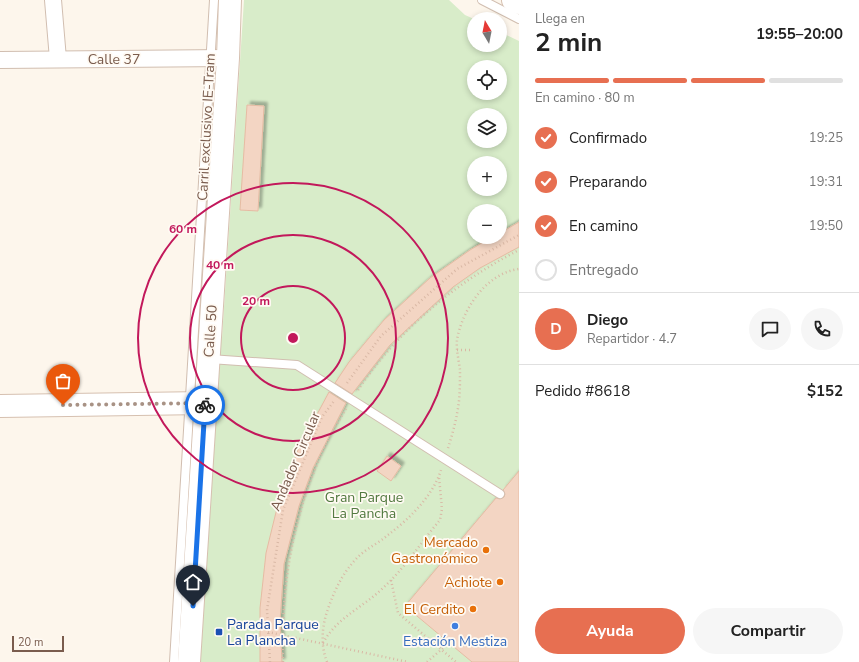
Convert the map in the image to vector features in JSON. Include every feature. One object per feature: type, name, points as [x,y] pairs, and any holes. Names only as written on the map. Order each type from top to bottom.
[{"type":"main road","name":"Calle 50","points":[[189,662],[197,403],[208,358],[219,58],[230,0]]},
{"type":"main road","points":[[0,406],[197,403]]},
{"type":"street","points":[[53,0],[58,59]]},
{"type":"street","name":"Calle 37","points":[[0,60],[219,58]]},
{"type":"lane","name":"Carril exclusivo IE-Tram","points":[[174,662],[197,403],[219,58],[214,0]]},
{"type":"lane","points":[[482,0],[517,7]]},
{"type":"lane","points":[[208,358],[297,365],[500,494]]},
{"type":"path","name":"Andador Circular","points":[[270,662],[266,610],[283,510],[322,417],[381,336],[457,269],[519,236]]},
{"type":"path","points":[[283,662],[282,635],[287,574],[297,522],[309,485],[323,450],[352,400],[386,354],[412,326],[440,301],[471,278],[519,250]]},
{"type":"path","points":[[327,662],[323,644],[326,614],[336,587],[345,571],[360,555],[407,519],[424,499],[439,476],[455,426],[459,400],[460,372],[457,341],[464,314],[478,293],[495,279],[512,270],[519,269]]},
{"type":"path","points":[[457,350],[472,350]]},
{"type":"path","points":[[323,644],[326,636],[340,622],[384,588],[440,520],[442,509],[439,476]]},
{"type":"path","points":[[391,580],[398,613],[456,662]]},
{"type":"path","points":[[268,632],[408,662]]},
{"type":"path","points":[[427,662],[449,643]]},
{"type":"green space","name":"Gran Parque La Pancha","points":[[244,0],[449,0],[467,16],[467,52],[507,52],[507,35],[519,41],[519,662],[199,662],[218,338],[222,338]]},
{"type":"building","points":[[247,105],[264,106],[258,211],[240,210]]},
{"type":"building","points":[[519,222],[519,247],[480,268],[453,287],[390,345],[352,394],[335,383],[349,362],[384,320],[430,278],[480,244],[507,244],[507,229]]},
{"type":"building","points":[[329,392],[346,403],[313,468],[299,506],[284,564],[280,621],[282,662],[260,662],[260,608],[266,553],[279,500],[298,450]]},
{"type":"building","points":[[387,456],[401,466],[391,481],[377,471]]},
{"type":"building","name":"Mercado Gastronómico","points":[[519,471],[519,662],[472,662],[405,606],[496,498],[500,499],[504,497],[505,494],[503,490]]},
{"type":"way so far","points":[[63,405],[205,403],[205,405]]},
{"type":"place","name":"Mercado Gastronómico","points":[[486,550]]},
{"type":"place","name":"Achiote","points":[[500,582]]},
{"type":"place","name":"El Cerdito","points":[[473,609]]},
{"type":"place","name":"Estación Mestiza","points":[[455,626]]},
{"type":"place","name":"Parada Parque La Plancha","points":[[219,632]]},
{"type":"route","points":[[193,606],[205,405]]}]
